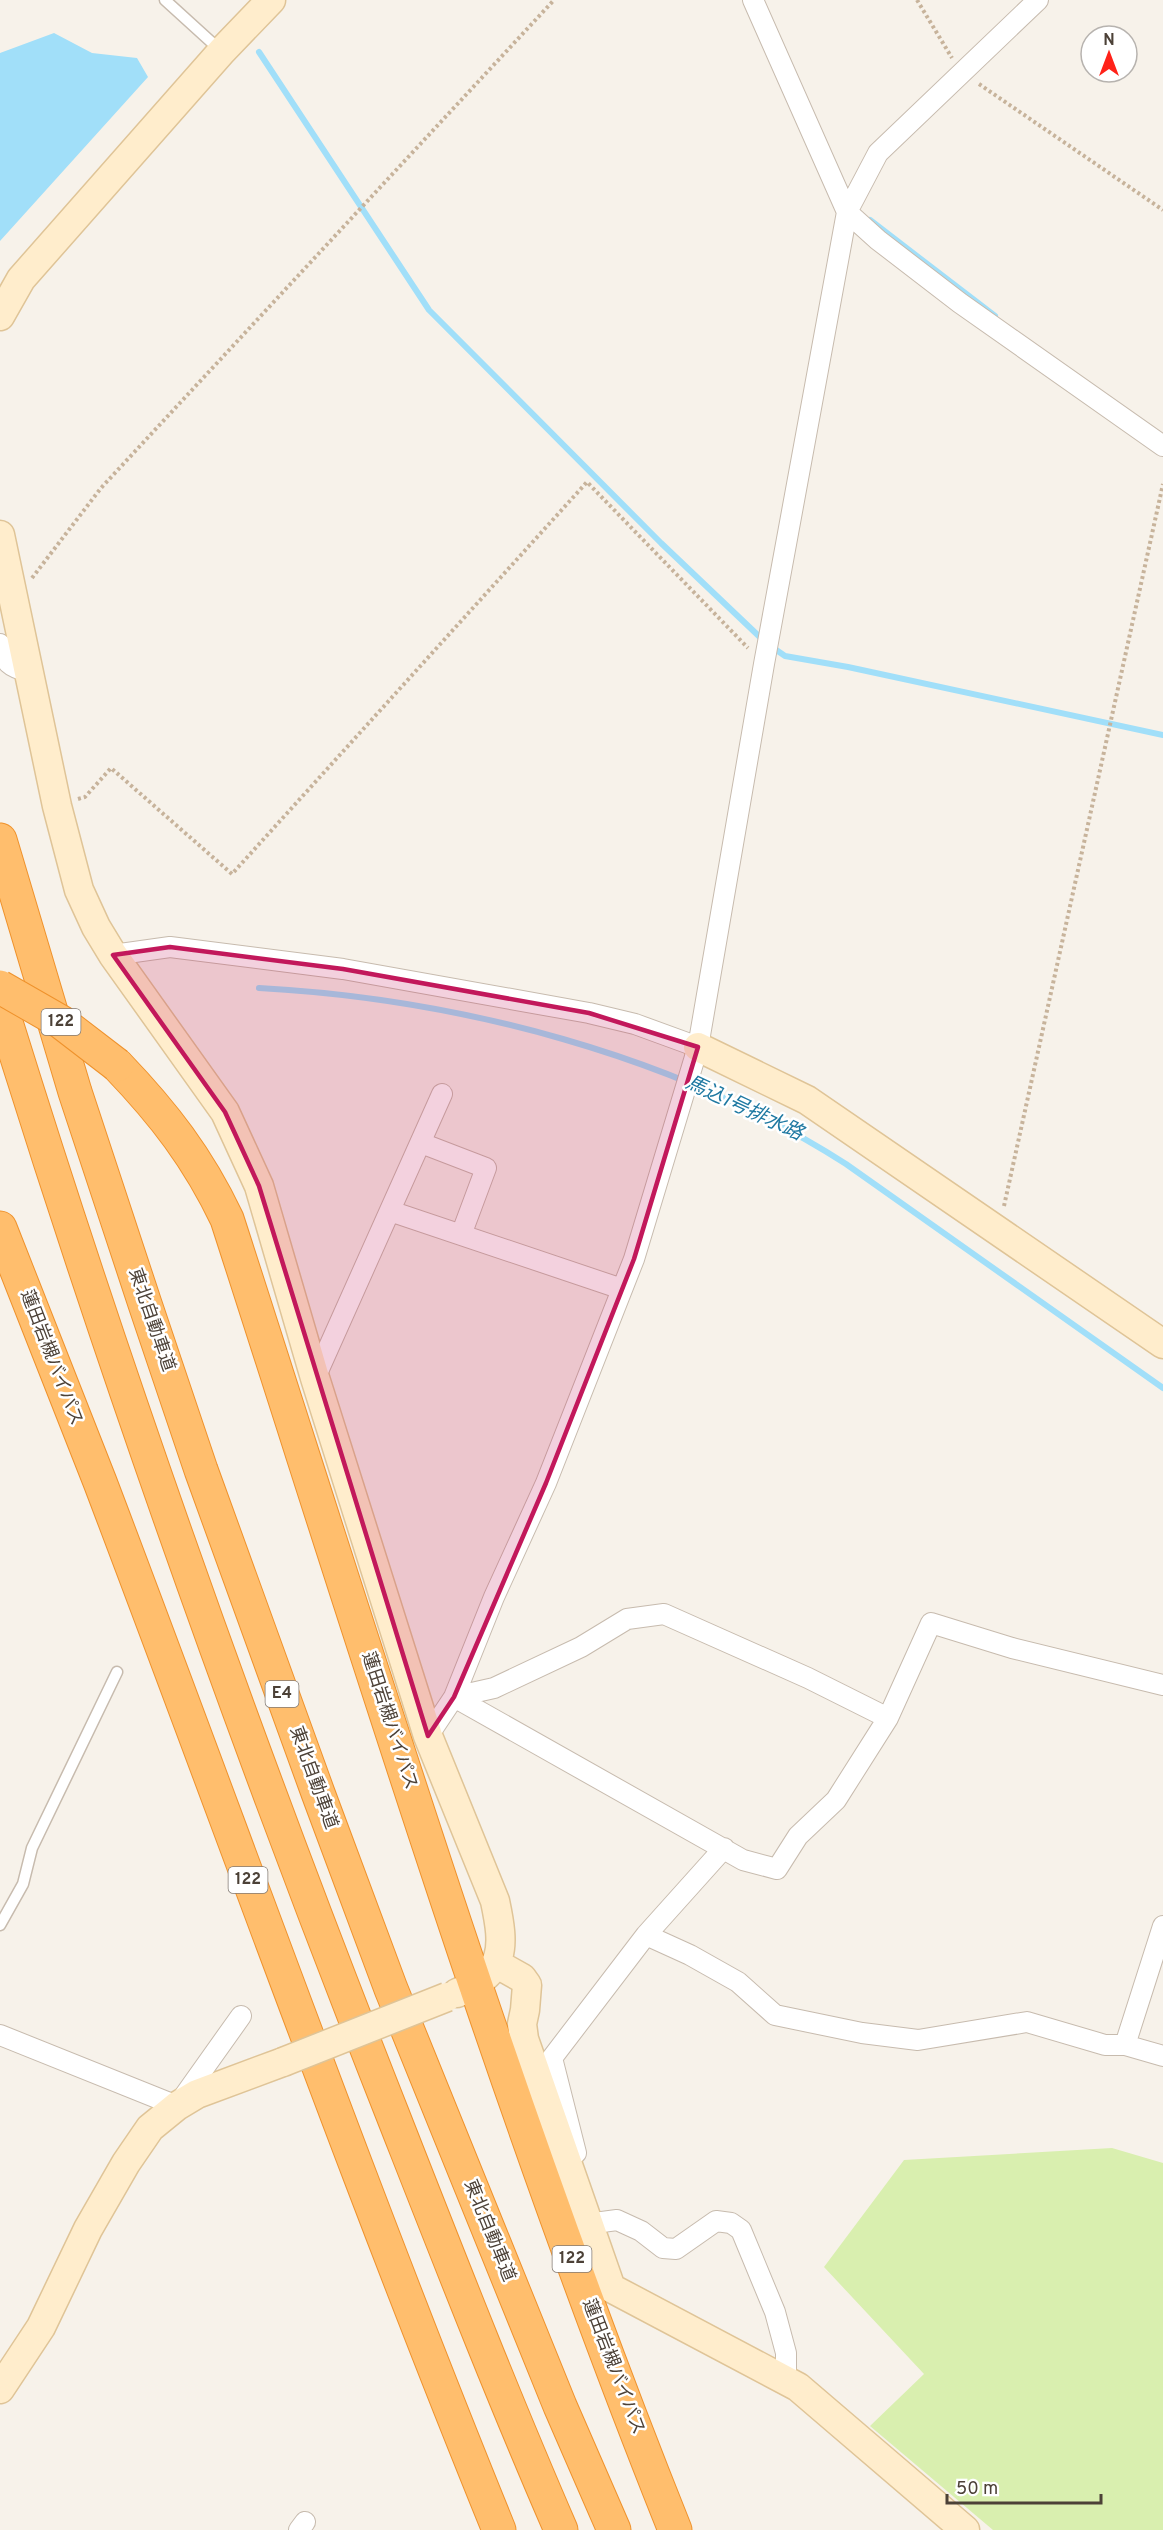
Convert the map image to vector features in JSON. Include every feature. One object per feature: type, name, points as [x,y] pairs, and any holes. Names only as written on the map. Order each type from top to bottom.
[{"type":"highway","name":"東北自動車道","points":[[0,840],[75,1092],[138,1282],[201,1470],[302,1748],[390,1989],[560,2406],[614,2530]]},
{"type":"highway","name":"蓮田岩槻バイパス","points":[[0,987],[61,1022],[117,1065],[155,1104],[208,1180],[227,1219],[473,1982],[573,2262],[675,2530]]},
{"type":"highway","name":"E4","points":[[0,1003],[105,1331],[273,1804],[444,2244],[517,2428],[561,2530]]},
{"type":"highway","name":"蓮田岩槻バイパス","points":[[0,1228],[99,1481],[335,2112],[437,2377],[499,2530]]},
{"type":"street","points":[[0,316],[21,279],[222,51],[271,0]]},
{"type":"street","points":[[753,0],[847,212],[878,240],[960,303],[1163,446]]},
{"type":"street","points":[[428,1736],[454,1697],[494,1597],[546,1483],[622,1289],[669,1148],[698,1047],[764,664],[847,212],[878,153],[1038,0]]},
{"type":"street","points":[[0,535],[57,806],[79,890],[96,927],[113,955],[225,1112],[259,1186],[315,1378],[428,1736],[442,1776],[495,1901],[500,1925],[500,1946],[473,1982]]},
{"type":"street","points":[[0,644],[5,660],[14,668],[29,672]]},
{"type":"street","points":[[113,955],[170,947],[343,969],[589,1013],[635,1024],[698,1047],[807,1100],[1163,1344]]},
{"type":"street","points":[[315,1378],[442,1095]]},
{"type":"street","points":[[421,1143],[486,1168],[461,1235]]},
{"type":"street","points":[[390,1211],[622,1289]]},
{"type":"street","points":[[454,1697],[494,1688],[580,1647],[627,1619],[664,1614],[808,1678],[888,1718]]},
{"type":"street","points":[[454,1697],[743,1860],[777,1869],[798,1836],[836,1800],[888,1718],[931,1623],[1012,1648],[1163,1685]]},
{"type":"street","points":[[583,2212],[582,2173],[552,2058],[646,1935],[724,1848]]},
{"type":"street","points":[[1125,2045],[1163,1926]]},
{"type":"street","points":[[646,1935],[690,1955],[738,1982],[775,2015],[862,2033],[918,2040],[1027,2022],[1105,2045],[1125,2045],[1163,2056]]},
{"type":"street","points":[[0,2389],[41,2327],[88,2229],[126,2163],[150,2128],[177,2106],[197,2094],[283,2062],[473,1982],[522,1978],[527,1985],[522,2024],[524,2039],[611,2288],[798,2387],[965,2530]]},
{"type":"street","points":[[177,2106],[241,2016]]},
{"type":"street","points":[[0,2035],[177,2106]]},
{"type":"street","points":[[583,2212],[617,2220],[641,2231],[663,2248],[676,2249],[716,2221],[731,2223],[741,2230],[775,2312],[786,2353],[786,2381]]},
{"type":"lane","points":[[165,0],[222,51]]},
{"type":"lane","points":[[0,1925],[22,1884],[32,1848],[117,1672]]},
{"type":"path","points":[[12,586],[34,577],[101,488],[554,0]]},
{"type":"path","points":[[917,0],[961,72],[1163,210]]},
{"type":"path","points":[[57,806],[85,797],[111,768],[232,874],[587,482],[764,664]]},
{"type":"path","points":[[998,1233],[1163,484]]},
{"type":"highlighted area","points":[[170,947],[343,969],[589,1013],[698,1047],[634,1259],[546,1483],[454,1697],[428,1736],[259,1186],[225,1112],[113,955]]},
{"type":"green space","points":[[1112,2148],[1163,2163],[1163,2530],[993,2530],[870,2426],[924,2374],[824,2267],[904,2160]]},
{"type":"water","points":[[54,33],[92,53],[137,58],[148,77],[0,241],[0,53]]},
{"type":"waterway","points":[[259,52],[429,310],[661,543],[764,641]]},
{"type":"waterway","points":[[870,220],[995,316]]},
{"type":"waterway","points":[[772,647],[785,656],[848,667],[1163,735]]},
{"type":"waterway","name":"馬込1号排水路","points":[[259,988],[335,994],[411,1005],[488,1020],[564,1039],[638,1063],[711,1092],[780,1126],[846,1164],[1163,1388]]}]
